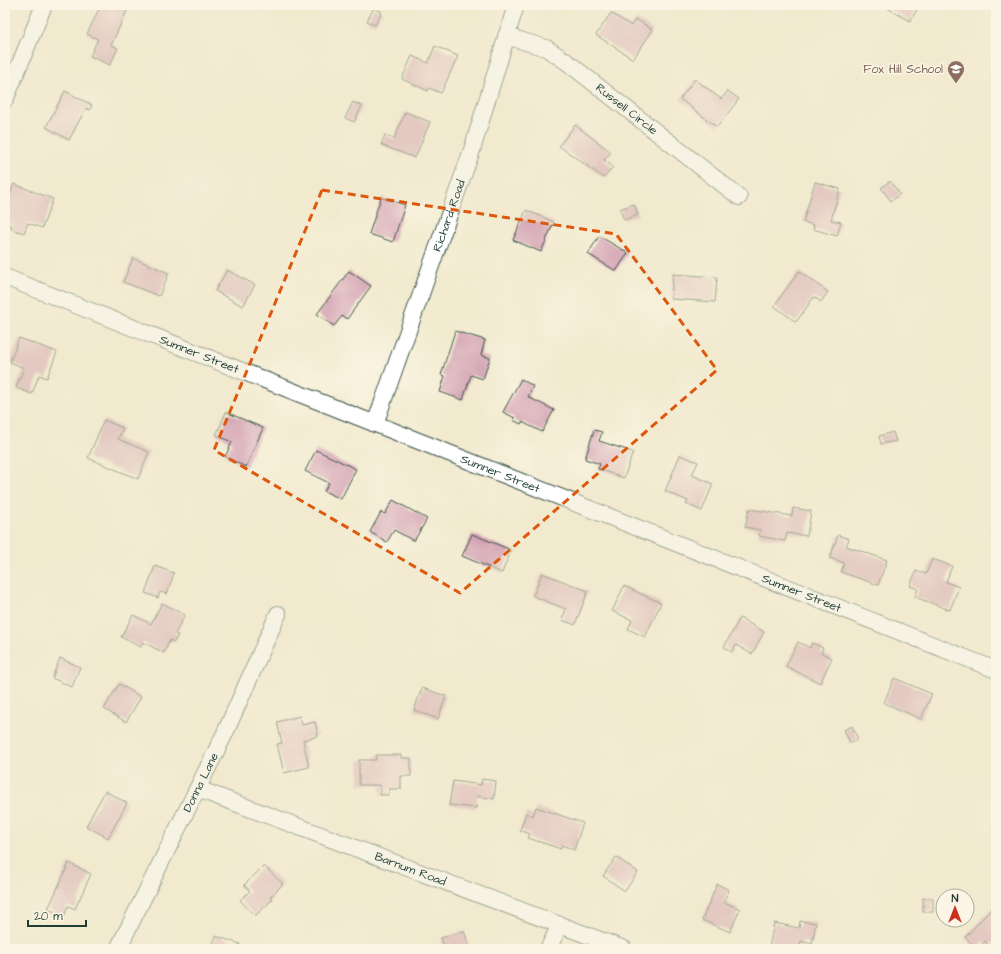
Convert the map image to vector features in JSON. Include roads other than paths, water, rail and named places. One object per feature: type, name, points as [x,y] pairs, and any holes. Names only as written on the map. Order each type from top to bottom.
[{"type":"street","points":[[5,100],[44,5]]},
{"type":"street","name":"Richard Road","points":[[375,424],[472,150],[516,5]]},
{"type":"street","name":"Russell Circle","points":[[506,36],[546,48],[567,62],[739,197]]},
{"type":"street","name":"Sumner Street","points":[[5,277],[996,670]]},
{"type":"street","name":"Donna Lane","points":[[118,949],[225,733],[278,614]]},
{"type":"street","name":"Barnum Road","points":[[198,789],[624,949]]},
{"type":"street","points":[[548,949],[560,925]]},
{"type":"place","name":"Fox Hill School","points":[[956,84]]}]
